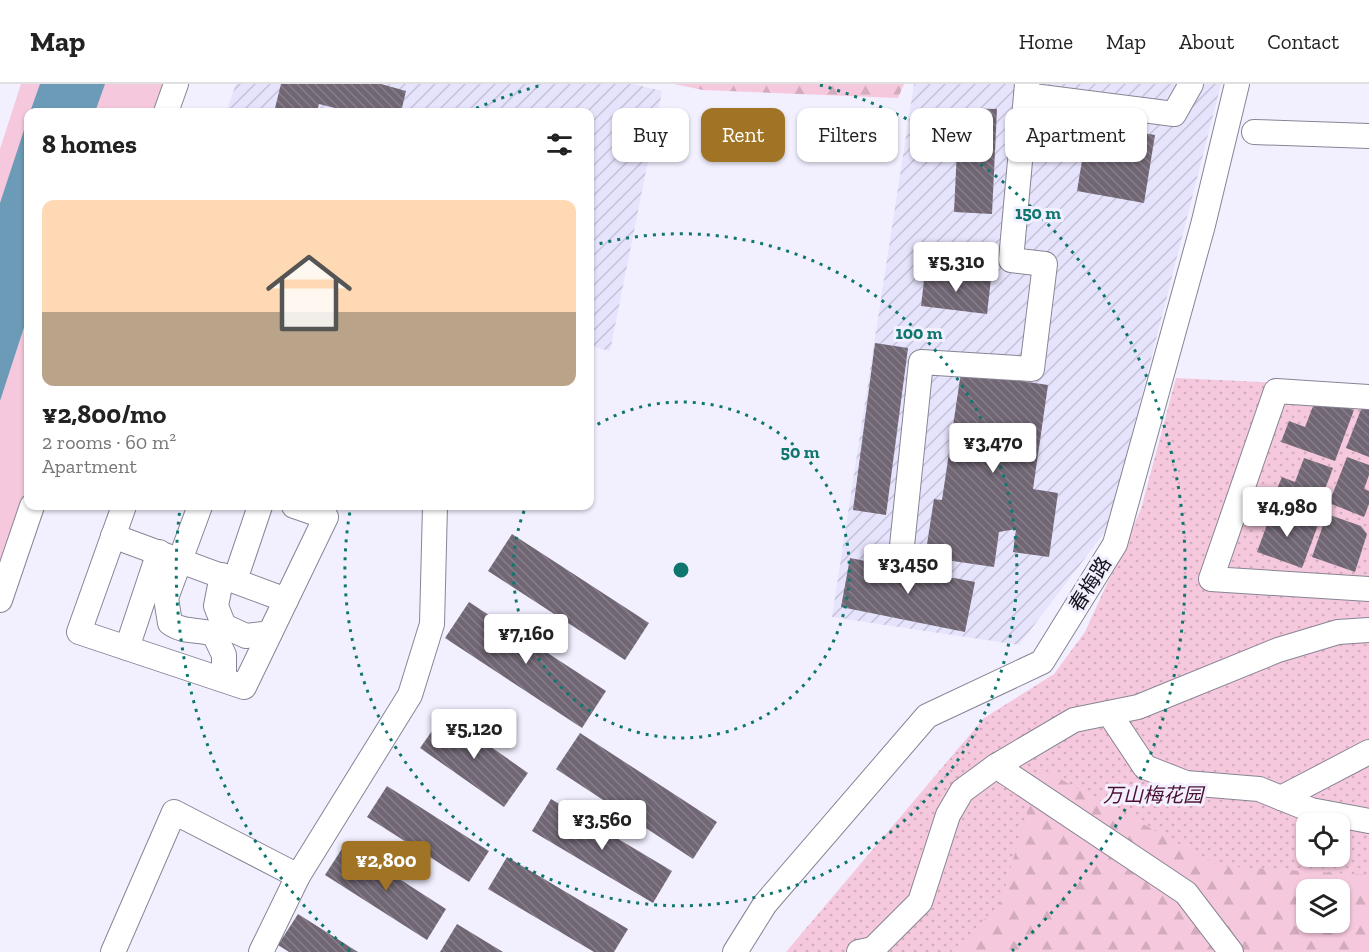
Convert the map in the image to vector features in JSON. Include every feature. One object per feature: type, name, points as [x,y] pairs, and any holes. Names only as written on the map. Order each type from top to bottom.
[{"type":"street","points":[[167,108],[176,84]]},
{"type":"street","points":[[902,546],[921,363],[1032,369],[1045,264],[1011,260],[1027,89],[1174,114],[1191,84]]},
{"type":"street","name":"春梅路","points":[[735,952],[765,904],[927,716],[1042,662],[1115,544],[1203,225],[1237,84]]},
{"type":"street","points":[[1254,132],[1369,136]]},
{"type":"street","points":[[1369,397],[1276,391],[1210,579],[1369,589]]},
{"type":"street","points":[[0,600],[31,510]]},
{"type":"street","points":[[123,510],[79,632],[244,687],[329,511]]},
{"type":"street","points":[[199,510],[166,598],[170,624],[181,631],[199,629],[214,634],[225,655],[224,680]]},
{"type":"street","points":[[258,510],[216,606],[224,626],[246,636],[270,633]]},
{"type":"street","points":[[261,952],[298,876],[410,695],[432,624],[435,510]]},
{"type":"street","points":[[113,536],[286,600]]},
{"type":"street","points":[[127,648],[159,552]]},
{"type":"street","points":[[859,952],[873,949],[920,902],[948,816],[962,791],[996,766],[1074,720],[1138,707],[1278,650],[1338,632],[1369,630]]},
{"type":"street","points":[[1109,713],[1145,766],[1186,783],[1259,789],[1311,810],[1369,821]]},
{"type":"street","points":[[1281,798],[1369,752]]},
{"type":"street","points":[[996,766],[1186,893],[1231,952]]},
{"type":"street","points":[[113,952],[174,812],[298,876]]},
{"type":"shaded area","points":[[236,84],[633,84],[662,91],[659,108],[612,108],[612,162],[648,162],[610,351],[594,347],[594,108],[227,108]]},
{"type":"shaded area","points":[[914,84],[1221,84],[1108,528],[1019,645],[832,617],[910,110],[910,162],[993,162],[993,108],[910,108]]},
{"type":"green space","points":[[21,84],[176,84],[167,108],[24,108],[24,510],[27,510],[0,600],[0,149]]},
{"type":"green space","points":[[674,84],[904,84],[898,98],[703,90]]},
{"type":"green space","name":"万山梅花园","points":[[1176,378],[1369,387],[1369,952],[786,952],[984,718],[1054,674],[1085,632],[1141,509]]},
{"type":"green space","points":[[1040,768],[1220,866],[1369,875],[1369,952],[951,952],[1000,904]]},
{"type":"water","points":[[40,84],[105,84],[96,108],[31,108]]},
{"type":"water","points":[[24,130],[24,327],[0,401],[0,203]]},
{"type":"building","points":[[281,84],[381,84],[406,91],[402,108],[335,108],[319,104],[318,108],[275,108]]},
{"type":"building","points":[[993,109],[997,109],[992,214],[954,212],[956,162],[993,162]]},
{"type":"building","points":[[1147,134],[1155,135],[1144,203],[1077,191],[1082,162],[1147,162]]},
{"type":"building","points":[[925,272],[991,279],[987,314],[921,306]]},
{"type":"building","points":[[875,343],[908,348],[886,515],[853,510]]},
{"type":"building","points":[[961,372],[1048,385],[1033,489],[1058,493],[1049,557],[1013,552],[1016,529],[999,532],[994,567],[925,557],[934,499],[942,500]]},
{"type":"building","points":[[1317,396],[1354,410],[1335,461],[1281,442],[1289,421],[1305,427]]},
{"type":"building","points":[[1362,407],[1369,410],[1369,457],[1346,448]]},
{"type":"building","points":[[1347,457],[1369,465],[1369,475],[1364,489],[1369,491],[1369,504],[1364,517],[1329,503]]},
{"type":"building","points":[[1304,458],[1333,468],[1319,505],[1303,513],[1271,503],[1282,477],[1295,482]]},
{"type":"building","points":[[1273,508],[1318,525],[1302,568],[1257,552]]},
{"type":"building","points":[[1327,514],[1361,526],[1367,534],[1355,572],[1312,557]]},
{"type":"building","points":[[512,534],[649,623],[625,660],[488,571]]},
{"type":"building","points":[[850,558],[975,582],[965,632],[841,607]]},
{"type":"building","points":[[469,602],[606,691],[582,728],[445,638]]},
{"type":"building","points":[[444,714],[528,773],[504,807],[420,748]]},
{"type":"building","points":[[580,733],[717,822],[693,859],[556,769]]},
{"type":"building","points":[[387,786],[489,851],[469,882],[367,817]]},
{"type":"building","points":[[551,799],[672,871],[653,903],[532,831]]},
{"type":"building","points":[[345,844],[446,909],[427,940],[325,875]]},
{"type":"building","points":[[507,857],[628,929],[614,952],[594,952],[488,889]]},
{"type":"building","points":[[298,914],[358,952],[289,952],[278,945]]},
{"type":"building","points":[[457,924],[503,952],[440,952]]}]
